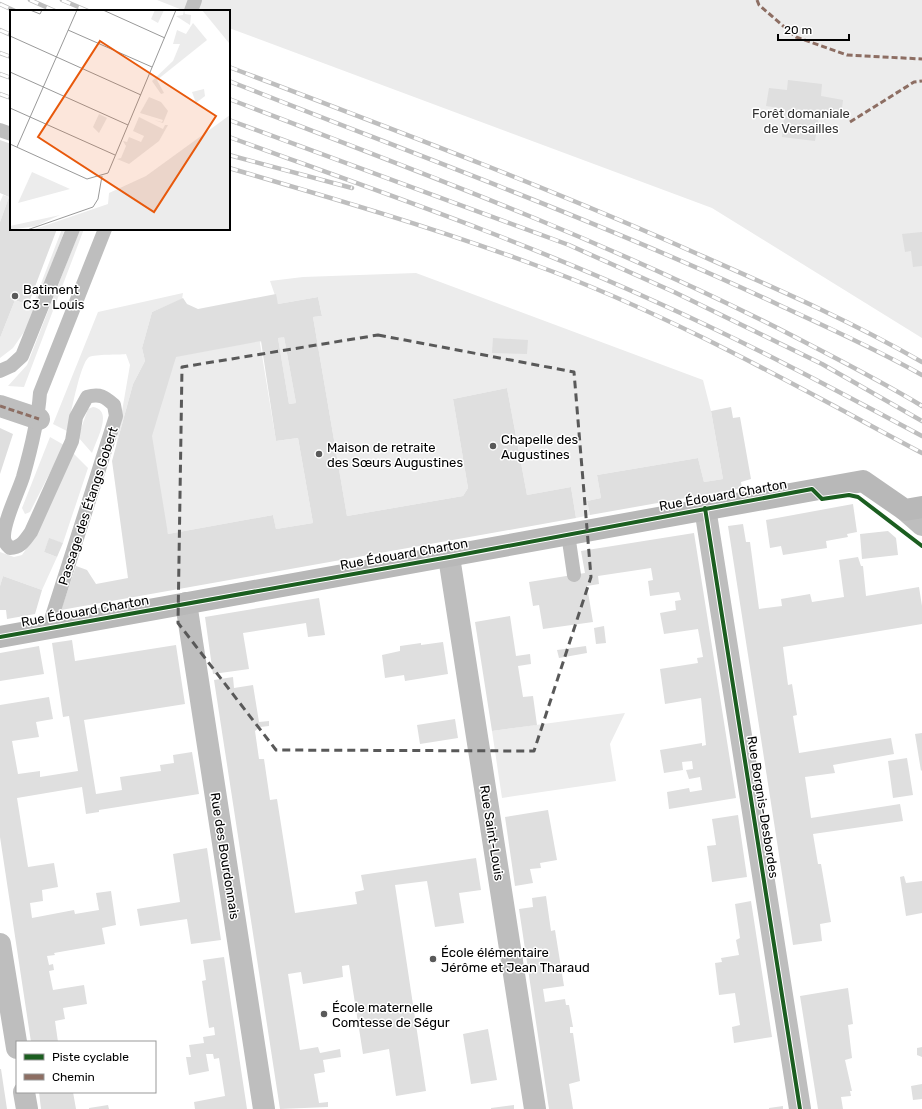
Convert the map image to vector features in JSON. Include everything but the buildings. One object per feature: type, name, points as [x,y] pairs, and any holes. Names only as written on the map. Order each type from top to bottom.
[{"type":"street","points":[[0,406],[38,419]]},
{"type":"street","name":"Rue Édouard Charton","points":[[0,637],[449,557],[705,508],[863,481],[914,509],[922,524]]},
{"type":"street","name":"Rue Borgnis-Desbordes","points":[[705,508],[800,1109]]},
{"type":"street","name":"Rue Saint-Louis","points":[[449,557],[535,1109]]},
{"type":"street","name":"Rue des Bourdonnais","points":[[186,603],[264,1109]]},
{"type":"street","points":[[0,944],[16,1042]]},
{"type":"street","points":[[24,1093],[27,1109]]},
{"type":"lane","points":[[191,10],[195,0]]},
{"type":"lane","points":[[0,130],[10,134]]},
{"type":"lane","points":[[0,371],[11,366],[22,356],[73,230]]},
{"type":"lane","name":"Passage des Étangs Gobert","points":[[48,629],[116,416],[114,405],[105,397],[96,394],[87,397],[76,417],[72,441],[31,532],[21,545],[5,546],[4,538],[9,515],[22,477],[38,419],[40,393],[105,230]]},
{"type":"lane","points":[[568,534],[574,575]]},
{"type":"highlighted area","points":[[378,335],[574,372],[591,577],[534,751],[276,750],[178,623],[182,367]]},
{"type":"green space","name":"Forêt domaniale de Versailles","points":[[157,0],[922,0],[922,338],[712,208],[230,28],[230,10],[182,10]]},
{"type":"green space","points":[[3,195],[9,197],[0,222],[0,202]]},
{"type":"green space","points":[[62,230],[65,230],[35,309],[24,332],[13,348],[0,358],[0,338],[15,300],[32,307]]},
{"type":"green space","points":[[80,230],[84,230],[24,387],[8,386],[27,365]]},
{"type":"green space","points":[[416,273],[703,380],[711,411],[723,479],[704,482],[698,458],[597,475],[601,498],[587,501],[590,515],[576,518],[571,487],[527,495],[507,388],[453,399],[468,488],[463,496],[347,516],[313,317],[322,316],[318,297],[278,304],[270,281],[303,277]]},
{"type":"green space","points":[[183,293],[182,299],[152,312],[142,348],[145,361],[133,384],[116,446],[130,365],[126,354],[97,355],[89,357],[82,369],[67,431],[53,424],[98,312]]},
{"type":"green space","points":[[284,337],[296,403],[289,404],[278,338],[261,341],[260,343],[276,441],[298,438],[313,523],[276,529],[273,515],[168,534],[145,448],[173,344]]},
{"type":"green space","points":[[93,407],[99,409],[103,419],[100,434],[92,453],[78,437],[88,409]]},
{"type":"green space","points":[[50,437],[64,445],[30,512],[25,514],[22,508]]},
{"type":"green space","points":[[72,452],[88,468],[63,543],[49,539],[44,552],[57,557],[42,590],[3,576],[0,586],[0,552],[14,557],[22,555],[29,545]]},
{"type":"green space","points":[[625,713],[610,744],[616,781],[502,798],[492,731]]},
{"type":"railway","points":[[30,0],[53,10]]},
{"type":"railway","points":[[62,0],[86,10]]},
{"type":"railway","points":[[0,4],[13,10]]},
{"type":"railway","points":[[0,30],[10,35]]},
{"type":"railway","points":[[0,53],[10,57]]},
{"type":"railway","points":[[230,67],[466,158],[642,230],[812,306],[868,333],[922,362]]},
{"type":"railway","points":[[0,74],[10,78]]},
{"type":"railway","points":[[230,81],[575,216],[712,274],[833,330],[922,375]]},
{"type":"railway","points":[[0,94],[10,98]]},
{"type":"railway","points":[[230,99],[515,210],[656,270],[795,337],[875,379],[922,406]]},
{"type":"railway","points":[[230,120],[569,245],[674,292],[822,364],[922,421]]},
{"type":"railway","points":[[230,137],[497,235],[602,278],[756,349],[922,436]]},
{"type":"railway","points":[[230,155],[352,188]]},
{"type":"railway","points":[[230,168],[421,226],[497,251],[585,284],[684,328],[732,352],[922,453]]},
{"type":"marked path","points":[[757,0],[759,5],[796,37],[847,55],[922,59]]},
{"type":"marked path","points":[[850,122],[914,82],[922,81]]},
{"type":"marked path","points":[[0,406],[39,419]]},
{"type":"cycle path","points":[[0,637],[449,557],[812,489],[822,499],[849,495],[858,497],[922,546]]},
{"type":"cycle path","points":[[705,508],[800,1109]]},
{"type":"place","name":"Batiment C3 - Louis","points":[[15,296]]},
{"type":"place","name":"Chapelle des Augustines","points":[[493,446]]},
{"type":"place","name":"Maison de retraite des Sœurs Augustines","points":[[319,454]]},
{"type":"place","name":"École élémentaire Jérôme et Jean Tharaud","points":[[433,959]]},
{"type":"place","name":"École maternelle Comtesse de Ségur","points":[[324,1014]]}]
